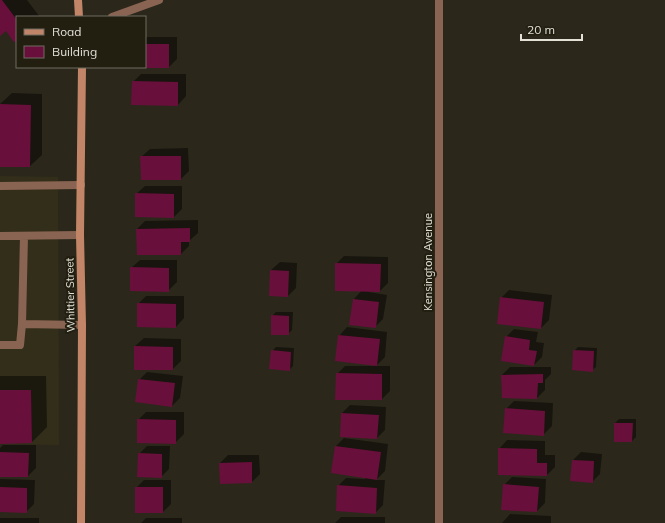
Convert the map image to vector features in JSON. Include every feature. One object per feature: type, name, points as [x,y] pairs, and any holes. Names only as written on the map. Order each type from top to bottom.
[{"type":"street","points":[[78,0],[79,16]]},
{"type":"street","points":[[115,16],[159,0]]},
{"type":"street","name":"Kensington Avenue","points":[[439,0],[439,523]]},
{"type":"street","name":"Whittier Street","points":[[82,68],[82,185],[80,235],[82,325],[82,523]]},
{"type":"street","points":[[0,186],[82,185]]},
{"type":"street","points":[[0,236],[80,235]]},
{"type":"street","points":[[0,345],[20,345],[22,324],[24,236]]},
{"type":"street","points":[[22,324],[82,325]]},
{"type":"shaded area","points":[[0,176],[58,177],[59,445],[0,444]]},
{"type":"building","points":[[0,0],[2,0],[16,19],[16,42],[13,41],[6,31],[0,36]]},
{"type":"building","points":[[146,44],[169,44],[169,68],[146,68]]},
{"type":"building","points":[[132,81],[178,82],[178,106],[131,105]]},
{"type":"building","points":[[0,104],[31,105],[30,167],[0,167]]},
{"type":"building","points":[[140,156],[181,156],[181,180],[141,180]]},
{"type":"building","points":[[135,193],[174,194],[174,218],[135,217]]},
{"type":"building","points":[[190,228],[190,242],[181,242],[181,255],[137,255],[136,229]]},
{"type":"building","points":[[335,263],[381,264],[380,292],[335,291]]},
{"type":"building","points":[[130,267],[169,268],[169,292],[130,291]]},
{"type":"building","points":[[270,270],[289,271],[288,297],[269,296]]},
{"type":"building","points":[[500,297],[544,302],[541,329],[497,324]]},
{"type":"building","points":[[353,299],[379,302],[376,328],[349,325]]},
{"type":"building","points":[[137,303],[176,304],[176,328],[137,327]]},
{"type":"building","points":[[271,315],[289,316],[289,335],[271,335]]},
{"type":"building","points":[[338,335],[380,339],[377,366],[335,361]]},
{"type":"building","points":[[505,336],[530,340],[529,350],[537,351],[534,366],[501,361]]},
{"type":"building","points":[[134,346],[173,347],[173,370],[134,370]]},
{"type":"building","points":[[271,350],[291,352],[290,371],[269,369]]},
{"type":"building","points":[[573,350],[594,351],[593,372],[572,370]]},
{"type":"building","points":[[336,373],[382,374],[382,400],[335,400]]},
{"type":"building","points":[[543,374],[543,383],[538,383],[537,399],[502,398],[501,375]]},
{"type":"building","points":[[138,379],[175,383],[172,407],[135,402]]},
{"type":"building","points":[[0,390],[31,390],[32,443],[0,444]]},
{"type":"building","points":[[505,408],[545,411],[544,436],[503,433]]},
{"type":"building","points":[[341,413],[379,415],[377,439],[340,437]]},
{"type":"building","points":[[137,419],[176,420],[176,444],[137,443]]},
{"type":"building","points":[[614,423],[633,423],[632,442],[614,442]]},
{"type":"building","points":[[335,446],[381,452],[377,480],[331,473]]},
{"type":"building","points":[[498,448],[537,449],[537,463],[547,463],[547,476],[498,475]]},
{"type":"building","points":[[0,452],[29,453],[28,477],[0,477]]},
{"type":"building","points":[[138,453],[162,454],[162,478],[137,477]]},
{"type":"building","points":[[572,460],[594,461],[593,483],[570,481]]},
{"type":"building","points":[[252,462],[252,483],[220,484],[219,463]]},
{"type":"building","points":[[503,484],[539,487],[537,512],[501,510]]},
{"type":"building","points":[[337,485],[377,488],[376,514],[336,511]]},
{"type":"building","points":[[0,487],[27,488],[27,513],[0,512]]},
{"type":"building","points":[[135,487],[163,487],[163,513],[135,513]]}]
